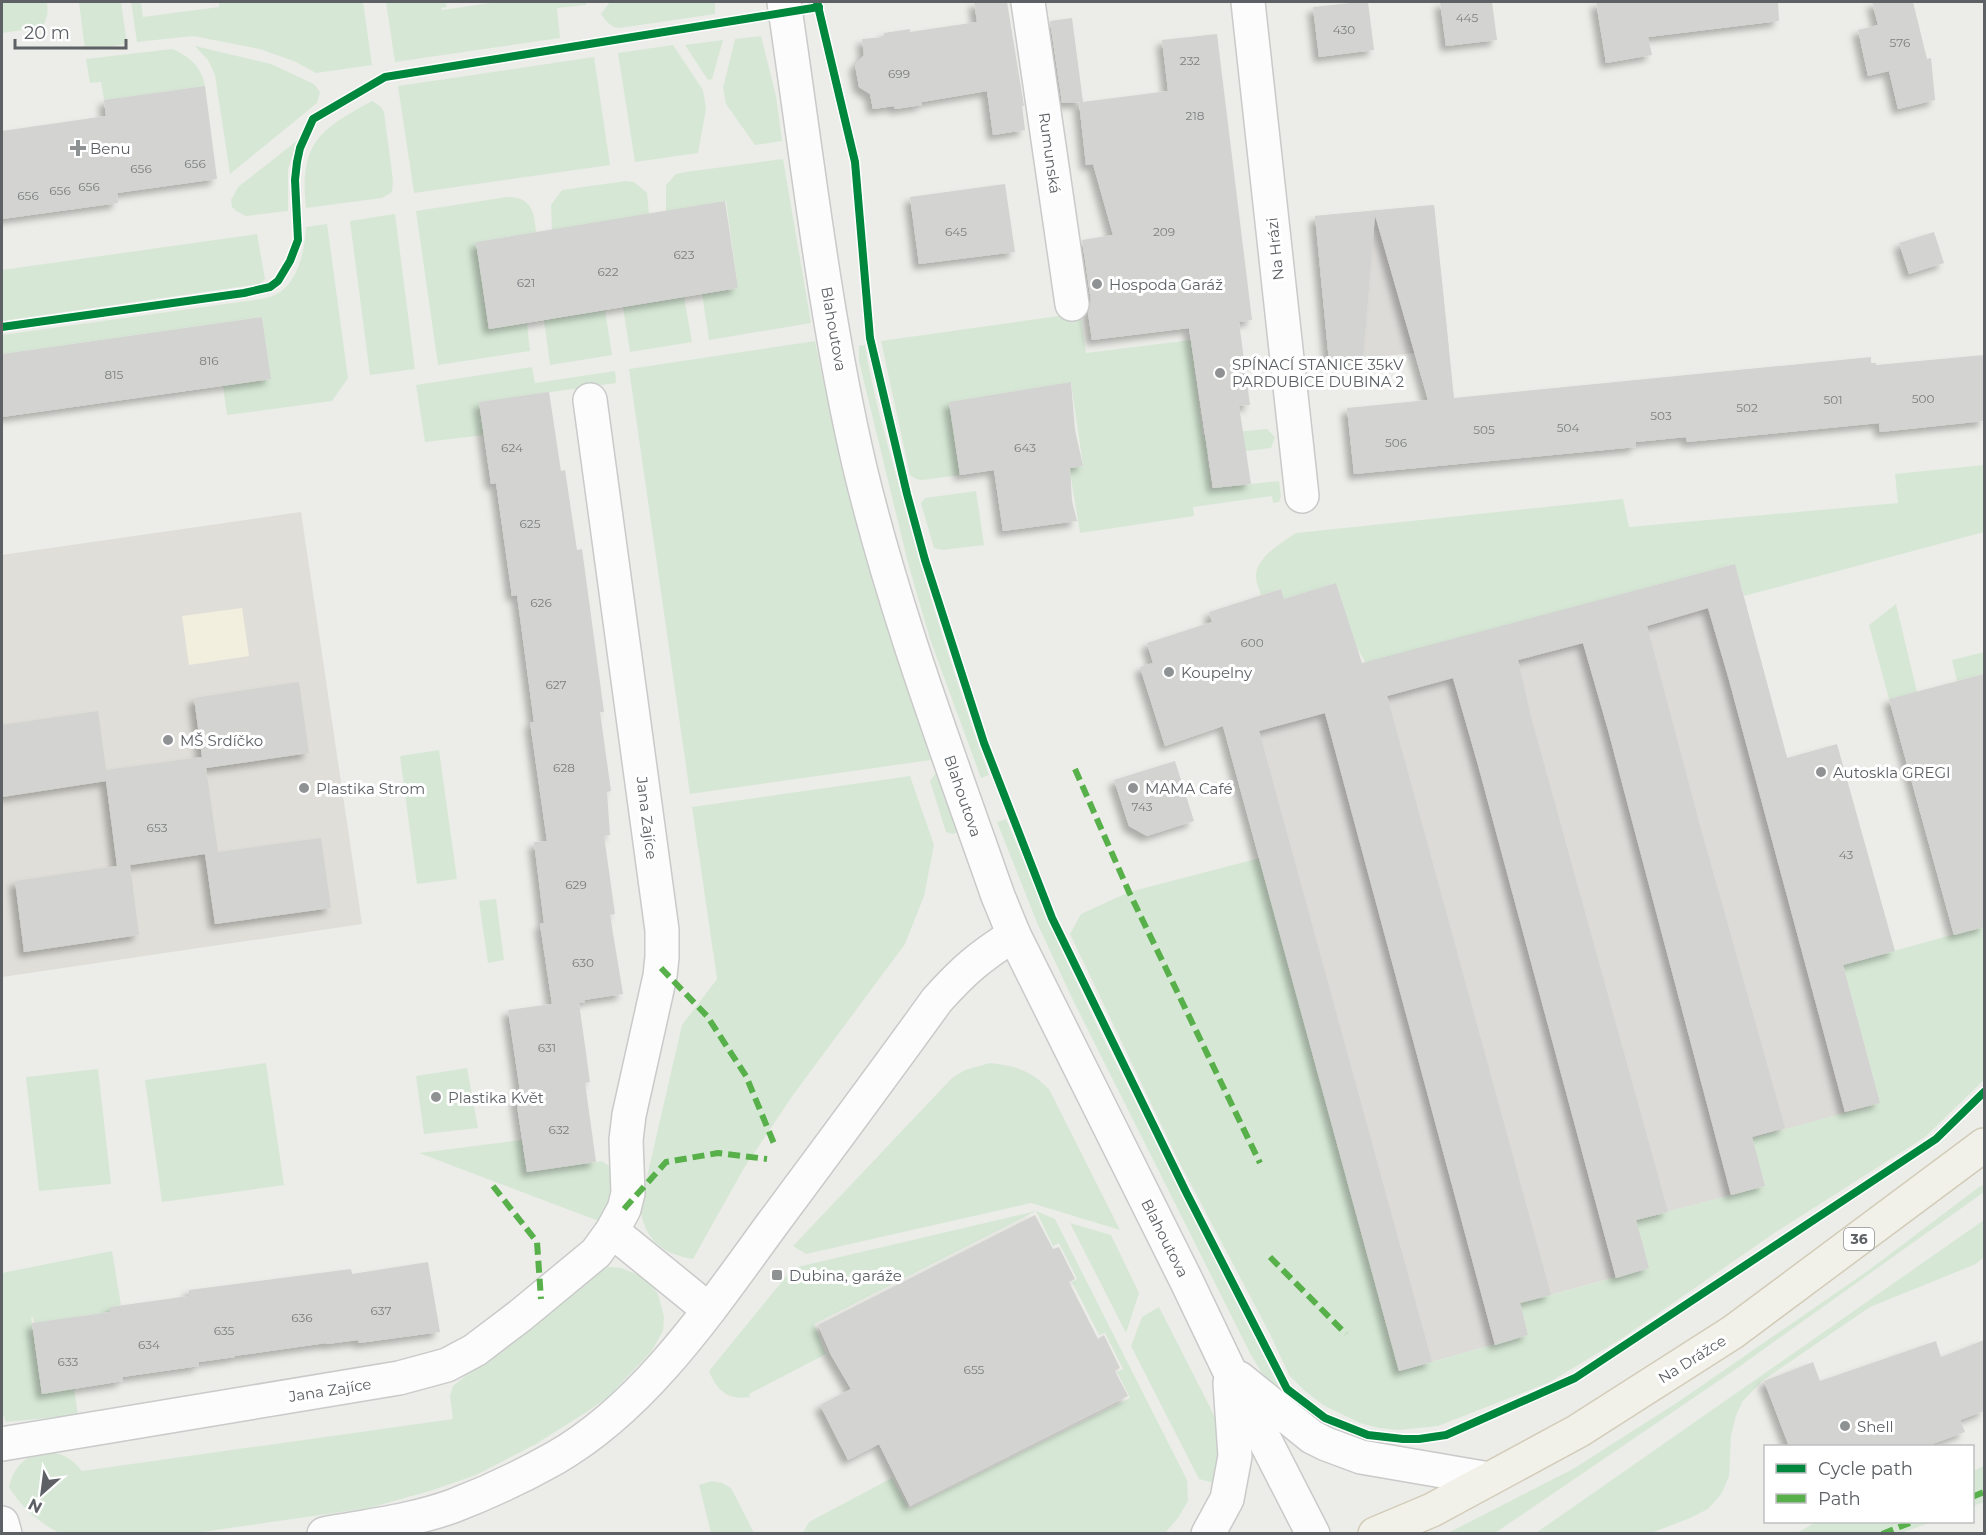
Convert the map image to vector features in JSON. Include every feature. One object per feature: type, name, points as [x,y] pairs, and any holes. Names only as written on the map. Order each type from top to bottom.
[{"type":"main road","name":"Na Drážce","points":[[1374,1533],[1432,1510],[1578,1431],[1733,1332],[1984,1145]]},
{"type":"street","name":"Blahoutova","points":[[784,2],[824,276],[859,464],[910,644],[998,896],[1014,935],[1187,1281],[1228,1370],[1313,1533]]},
{"type":"street","name":"Rumunská","points":[[1028,2],[1072,304]]},
{"type":"street","name":"Na Hrázi","points":[[1248,2],[1302,496]]},
{"type":"street","name":"Jana Zajíce","points":[[2,1444],[399,1378],[447,1365],[475,1350],[521,1315],[596,1253],[612,1231],[624,1209],[628,1193],[626,1140],[629,1115],[660,976],[662,930],[590,400]]},
{"type":"street","points":[[324,1533],[388,1522],[452,1506],[556,1457],[593,1432],[624,1405],[672,1356],[709,1310],[937,1000],[964,970],[988,951],[1014,935]]},
{"type":"street","points":[[612,1231],[709,1310]]},
{"type":"street","points":[[1228,1370],[1315,1440],[1362,1457],[1489,1479]]},
{"type":"street","points":[[1208,1533],[1227,1499],[1235,1456],[1228,1370]]},
{"type":"street","points":[[2,1524],[5,1533]]},
{"type":"shaded area","points":[[1434,205],[1449,350],[1330,361],[1315,216]]},
{"type":"shaded area","name":"MŠ Srdíčko","points":[[301,512],[362,924],[2,977],[2,555]]},
{"type":"shaded area","points":[[1735,564],[1880,1103],[1765,1186],[1637,1220],[1649,1268],[1520,1303],[1528,1335],[1399,1371],[1219,703]]},
{"type":"green space","points":[[2,2],[47,2],[47,12],[42,27],[2,33]]},
{"type":"green space","points":[[79,2],[121,2],[127,44],[85,50]]},
{"type":"green space","points":[[131,2],[141,2],[143,17],[219,7],[219,2],[363,2],[372,65],[316,73],[296,62],[260,49],[193,36],[137,42]]},
{"type":"green space","points":[[386,2],[446,2],[447,7],[441,8],[442,10],[497,2],[586,2],[586,5],[557,8],[560,38],[395,62]]},
{"type":"green space","points":[[610,2],[715,2],[715,14],[619,28],[611,25],[601,14]]},
{"type":"green space","points":[[761,36],[776,96],[782,141],[755,145],[726,104],[723,88],[735,39]]},
{"type":"green space","points":[[723,40],[712,79],[708,80],[685,45]]},
{"type":"green space","points":[[673,45],[703,90],[706,109],[698,153],[635,162],[618,53]]},
{"type":"green space","points":[[195,46],[271,64],[314,84],[320,92],[317,103],[230,174],[215,75],[208,60]]},
{"type":"green space","points":[[172,49],[194,63],[201,73],[205,86],[104,100],[101,82],[90,83],[86,59]]},
{"type":"green space","points":[[594,57],[610,165],[414,193],[398,86]]},
{"type":"green space","points":[[372,101],[384,112],[393,181],[392,192],[382,198],[306,208],[306,168],[316,141],[338,121]]},
{"type":"green space","points":[[298,140],[288,169],[288,211],[246,216],[236,211],[232,207],[231,200],[238,187]]},
{"type":"green space","points":[[783,159],[811,323],[709,340],[702,294],[738,288],[726,201],[666,211],[666,185],[676,174]]},
{"type":"green space","points":[[626,181],[634,182],[647,193],[649,214],[552,230],[551,205],[562,190]]},
{"type":"green space","points":[[507,197],[527,203],[533,212],[536,232],[476,242],[489,329],[527,323],[530,351],[438,365],[416,211]]},
{"type":"green space","points":[[395,214],[415,369],[370,375],[350,221]]},
{"type":"green space","points":[[327,224],[348,378],[332,401],[227,415],[223,386],[271,379],[262,317],[2,354],[2,335],[261,299],[275,295],[283,290],[295,275],[302,256],[306,227]]},
{"type":"green space","points":[[257,234],[265,279],[260,284],[2,321],[2,270]]},
{"type":"green space","points":[[684,297],[692,342],[630,352],[623,307]]},
{"type":"green space","points":[[605,310],[612,355],[550,365],[544,320]]},
{"type":"green space","points":[[1080,313],[1086,353],[1191,340],[1203,435],[1267,429],[1275,437],[1271,448],[1207,456],[1212,488],[1279,481],[1281,496],[1279,502],[1273,503],[1272,496],[1193,507],[1194,516],[1080,533],[1071,478],[1066,468],[1083,466],[1071,382],[950,402],[960,475],[922,480],[910,475],[881,341]]},
{"type":"green space","points":[[815,341],[838,448],[866,553],[931,760],[690,794],[629,369]]},
{"type":"green space","points":[[865,345],[879,412],[918,554],[989,775],[981,778],[930,639],[908,563],[859,361],[859,346]]},
{"type":"green space","points":[[532,367],[535,383],[615,371],[616,383],[479,402],[484,435],[425,442],[416,385]]},
{"type":"green space","points":[[1984,465],[1984,532],[1744,596],[1734,564],[1366,663],[1355,645],[1336,583],[1284,599],[1281,589],[1261,595],[1256,581],[1257,569],[1265,556],[1296,533],[1623,499],[1629,527],[1898,503],[1895,474]]},
{"type":"green space","points":[[976,491],[984,545],[942,550],[934,548],[921,503],[925,498]]},
{"type":"green space","points":[[1896,604],[1917,692],[1889,699],[1869,625]]},
{"type":"green space","points":[[1984,652],[1984,674],[1957,681],[1952,660]]},
{"type":"green space","points":[[439,750],[457,879],[417,884],[400,756]]},
{"type":"green space","points":[[936,773],[958,832],[953,834],[946,832],[930,781]]},
{"type":"green space","points":[[910,776],[934,845],[924,896],[905,944],[793,1095],[744,1168],[693,1259],[664,1249],[650,1236],[640,1207],[682,1025],[717,979],[692,807]]},
{"type":"green space","points":[[1006,819],[1058,943],[1099,1030],[1278,1385],[1277,1390],[1262,1373],[1251,1355],[1072,998],[1038,925],[997,822]]},
{"type":"green space","points":[[1260,858],[1399,1371],[1528,1335],[1520,1303],[1649,1268],[1636,1220],[1765,1186],[1752,1138],[1880,1103],[1843,965],[1984,926],[1984,1080],[1925,1137],[1773,1234],[1621,1339],[1550,1382],[1438,1426],[1399,1430],[1360,1423],[1323,1405],[1289,1375],[1270,1334],[1178,1160],[1070,934],[1081,914],[1129,892]]},
{"type":"green space","points":[[496,899],[504,960],[488,963],[479,901]]},
{"type":"green space","points":[[266,1063],[284,1185],[162,1202],[145,1080]]},
{"type":"green space","points":[[990,1063],[1022,1070],[1049,1089],[1120,1230],[1031,1203],[806,1254],[793,1246],[952,1078],[965,1070]]},
{"type":"green space","points":[[467,1068],[478,1128],[424,1134],[416,1076]]},
{"type":"green space","points":[[98,1069],[111,1184],[39,1191],[26,1077]]},
{"type":"green space","points":[[522,1140],[527,1171],[602,1161],[612,1168],[616,1178],[604,1223],[419,1153]]},
{"type":"green space","points":[[1984,1185],[1984,1192],[1736,1369],[1495,1533],[1448,1533],[1573,1469],[1678,1402],[1869,1270]]},
{"type":"green space","points":[[1036,1211],[1055,1219],[1187,1480],[1188,1501],[1178,1518],[1164,1534],[803,1533],[809,1522],[892,1478],[909,1509],[1130,1398],[1117,1372],[1123,1369],[1105,1333],[1099,1335],[1072,1282],[1077,1279],[1059,1243],[1053,1246]]},
{"type":"green space","points":[[1036,1211],[814,1324],[826,1354],[749,1394],[750,1397],[730,1396],[715,1384],[709,1371],[793,1268]]},
{"type":"green space","points":[[1984,1220],[1984,1257],[1976,1264],[1870,1307],[1762,1381],[1742,1402],[1736,1416],[1731,1435],[1729,1476],[1722,1493],[1708,1509],[1651,1533],[1536,1533]]},
{"type":"green space","points":[[1070,1223],[1111,1235],[1139,1293],[1126,1333]]},
{"type":"green space","points":[[112,1251],[121,1305],[110,1307],[110,1312],[34,1323],[31,1317],[42,1393],[74,1388],[78,1415],[6,1422],[2,1412],[2,1273]]},
{"type":"green space","points":[[602,1268],[621,1268],[641,1276],[658,1294],[664,1317],[663,1331],[651,1352],[608,1397],[536,1444],[476,1475],[369,1508],[195,1533],[59,1533],[31,1513],[9,1487],[13,1474],[21,1464],[40,1453],[51,1452],[62,1455],[73,1461],[82,1471],[453,1419],[450,1396],[453,1386]]},
{"type":"green space","points":[[1159,1307],[1216,1419],[1226,1458],[1221,1485],[1199,1479],[1131,1346],[1142,1317]]},
{"type":"green space","points":[[1984,1466],[1984,1502],[1974,1506],[1974,1471]]},
{"type":"green space","points":[[712,1481],[731,1488],[754,1533],[711,1533],[699,1485]]},
{"type":"green space","points":[[1814,1523],[1929,1523],[1901,1533],[1797,1533]]},
{"type":"sand","points":[[242,608],[249,656],[189,665],[182,616]]},
{"type":"building","points":[[974,2],[1007,2],[1024,106],[1022,106],[1025,130],[993,135],[987,91],[922,102],[922,105],[873,109],[870,94],[859,87],[855,65],[864,55],[862,39],[884,37],[884,33],[910,29],[910,32],[977,22]]},
{"type":"building","points":[[1368,2],[1374,50],[1319,57],[1313,7]]},
{"type":"building","points":[[1440,2],[1492,2],[1497,40],[1446,46]]},
{"type":"building","points":[[1596,2],[1778,2],[1779,21],[1648,37],[1652,55],[1606,63]]},
{"type":"building","points":[[1872,2],[1913,2],[1927,59],[1931,58],[1935,100],[1898,109],[1889,71],[1868,76],[1858,30],[1878,25]]},
{"type":"building","points":[[1072,18],[1083,102],[1168,91],[1162,40],[1217,34],[1252,320],[1239,322],[1250,405],[1239,406],[1251,484],[1213,488],[1189,328],[1092,340],[1088,313],[1091,301],[1082,240],[1113,235],[1093,164],[1086,165],[1079,102],[1062,103],[1050,21]]},
{"type":"building","points":[[205,86],[217,179],[117,193],[118,203],[2,219],[2,131],[106,116],[104,100]]},
{"type":"building","points":[[1005,184],[1015,252],[919,264],[910,197]]},
{"type":"building","points":[[725,201],[738,288],[489,329],[476,242]]},
{"type":"building","points":[[1434,205],[1454,398],[1871,357],[1871,363],[1876,363],[1876,365],[1984,355],[1984,421],[1880,432],[1879,423],[1687,442],[1686,437],[1636,442],[1636,447],[1354,474],[1347,408],[1428,400],[1375,215],[1363,358],[1329,361],[1315,216]]},
{"type":"building","points":[[1934,232],[1944,263],[1909,274],[1899,243]]},
{"type":"building","points":[[262,317],[271,379],[2,417],[2,354]]},
{"type":"building","points":[[1071,382],[1075,430],[1083,466],[1070,468],[1072,501],[1077,521],[1003,531],[994,470],[960,475],[949,402]]},
{"type":"building","points":[[549,392],[561,471],[565,470],[577,550],[582,549],[604,712],[600,712],[611,791],[607,792],[610,835],[604,836],[615,914],[610,915],[623,994],[584,1000],[585,1002],[579,1003],[590,1082],[585,1083],[596,1162],[527,1172],[515,1092],[520,1091],[508,1010],[552,1004],[540,924],[544,923],[534,842],[547,841],[530,722],[534,722],[517,595],[512,596],[496,483],[491,484],[479,402]]},
{"type":"building","points":[[1735,564],[1787,758],[1837,744],[1895,951],[1843,965],[1880,1103],[1845,1112],[1708,608],[1647,626],[1699,822],[1785,1128],[1752,1137],[1765,1186],[1731,1195],[1583,643],[1518,660],[1531,717],[1668,1212],[1636,1220],[1649,1268],[1616,1278],[1453,678],[1387,696],[1551,1295],[1520,1303],[1528,1335],[1495,1345],[1325,713],[1259,731],[1432,1362],[1399,1371],[1223,726],[1165,746],[1140,667],[1153,663],[1147,643],[1212,622],[1209,612],[1281,589],[1284,599],[1336,583],[1362,663]]},
{"type":"building","points":[[1984,674],[1984,927],[1954,935],[1889,699]]},
{"type":"building","points":[[299,682],[309,753],[206,768],[218,852],[321,838],[331,908],[215,924],[205,854],[130,865],[139,935],[24,952],[15,881],[117,866],[106,781],[2,797],[2,725],[98,711],[106,770],[202,757],[194,698]]},
{"type":"building","points":[[1175,761],[1194,821],[1147,836],[1129,826],[1114,780]]},
{"type":"building","points":[[1035,1215],[1053,1249],[1059,1247],[1075,1279],[1069,1282],[1098,1339],[1104,1335],[1120,1368],[1115,1371],[1128,1396],[910,1506],[879,1444],[848,1460],[820,1405],[851,1389],[831,1355],[818,1325]]},
{"type":"building","points":[[428,1262],[440,1332],[359,1343],[358,1340],[326,1343],[234,1356],[199,1362],[199,1366],[122,1377],[123,1381],[42,1394],[32,1323],[110,1312],[110,1307],[189,1296],[189,1290],[351,1269],[352,1274]]},
{"type":"building","points":[[1984,1340],[1984,1411],[1960,1420],[1965,1432],[1930,1445],[1789,1445],[1764,1381],[1813,1362],[1820,1381],[1936,1341],[1941,1357]]},
{"type":"marked path","points":[[1075,769],[1129,892],[1260,1163]]},
{"type":"marked path","points":[[661,968],[707,1016],[746,1076],[775,1146]]},
{"type":"marked path","points":[[624,1209],[666,1162],[718,1153],[767,1159]]},
{"type":"marked path","points":[[493,1186],[537,1242],[541,1299]]},
{"type":"marked path","points":[[1270,1257],[1346,1334]]},
{"type":"marked path","points":[[1974,1496],[1984,1492]]},
{"type":"marked path","points":[[1882,1534],[1910,1523]]},
{"type":"cycle path","points":[[817,2],[855,162],[870,338],[925,560],[984,743],[1052,918],[1186,1192],[1287,1389],[1325,1418],[1368,1435],[1403,1439],[1446,1435],[1575,1378],[1936,1139],[1984,1092]]},
{"type":"cycle path","points":[[2,327],[244,293],[270,287],[278,281],[290,261],[298,240],[295,180],[297,162],[300,148],[313,119],[385,77],[819,7]]},
{"type":"place","name":"Benu","points":[[78,148]]},
{"type":"place","name":"Hospoda Garáž","points":[[1097,284]]},
{"type":"place","name":"SPÍNACÍ STANICE 35kV PARDUBICE DUBINA 2","points":[[1220,373]]},
{"type":"place","name":"Koupelny","points":[[1169,672]]},
{"type":"place","name":"MŠ Srdíčko","points":[[168,740]]},
{"type":"place","name":"Autoskla GREGI","points":[[1821,772]]},
{"type":"place","name":"Plastika Strom","points":[[304,788]]},
{"type":"place","name":"MAMA Café","points":[[1133,788]]},
{"type":"place","name":"Plastika Květ","points":[[436,1097]]},
{"type":"place","name":"Dubina, garáže","points":[[777,1275]]},
{"type":"place","name":"Shell","points":[[1845,1426]]}]
